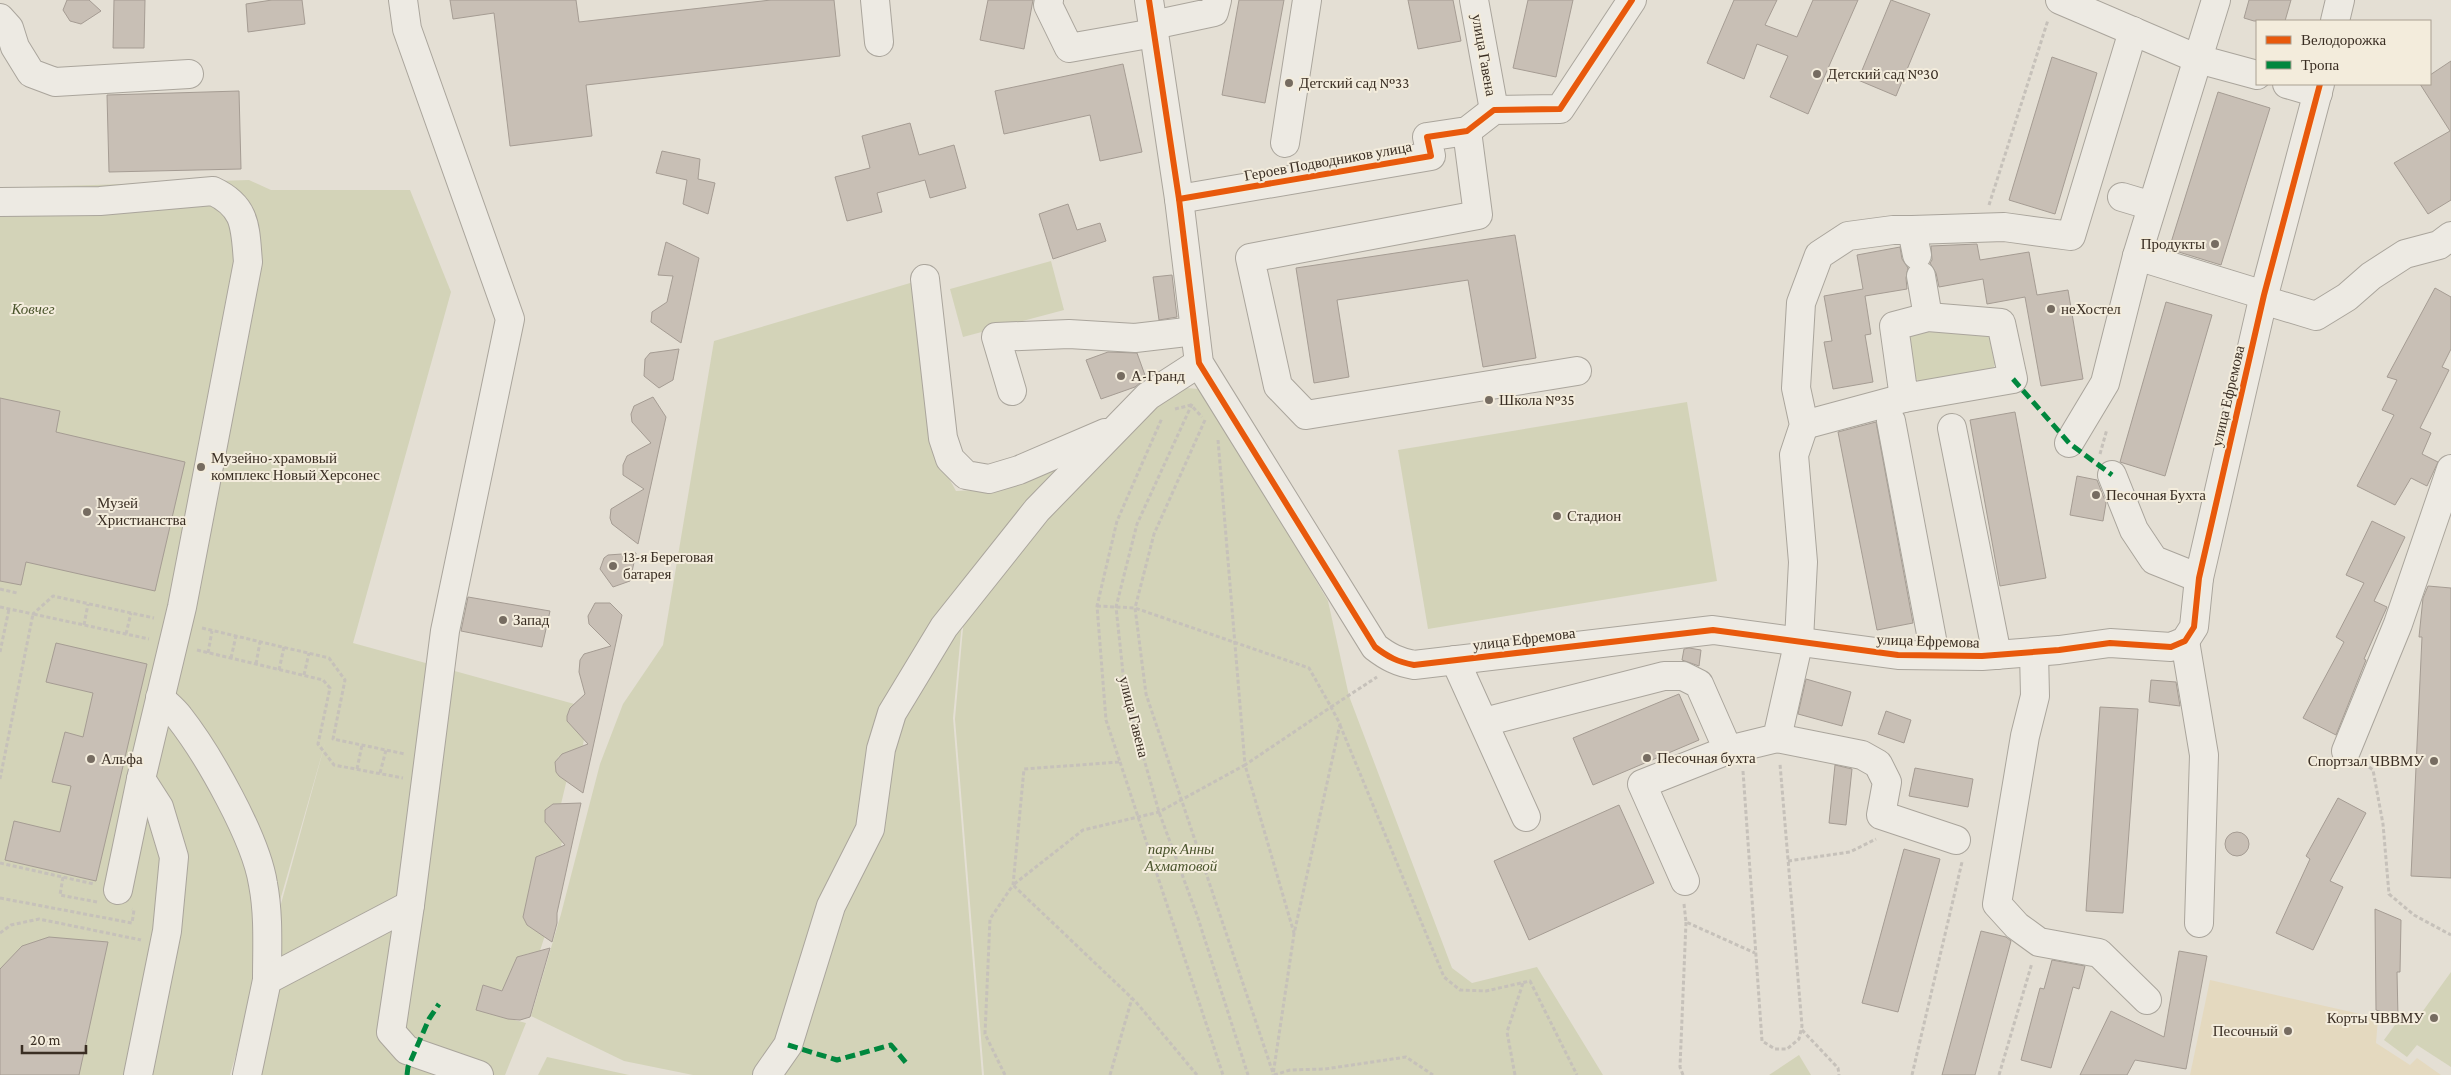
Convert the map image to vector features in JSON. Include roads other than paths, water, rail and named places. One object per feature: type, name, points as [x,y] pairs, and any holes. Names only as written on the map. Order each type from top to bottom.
[{"type":"street","points":[[403,0],[407,29],[510,319],[445,631],[410,905],[391,1032],[407,1050],[479,1075]]},
{"type":"street","points":[[875,0],[879,42]]},
{"type":"street","points":[[1049,0],[1048,5],[1069,48],[1152,19],[1214,12],[1217,0]]},
{"type":"street","points":[[1285,143],[1307,0]]},
{"type":"street","name":"улица Гавена","points":[[1474,0],[1494,110]]},
{"type":"street","points":[[1494,110],[1560,109],[1632,0]]},
{"type":"street","points":[[2069,444],[2105,383],[2137,256],[2216,0]]},
{"type":"street","points":[[2335,20],[2340,0]]},
{"type":"street","points":[[2055,8],[2133,31],[2198,59],[2256,76]]},
{"type":"street","points":[[0,18],[8,28],[16,47],[31,72],[56,82],[189,74]]},
{"type":"street","points":[[767,1075],[788,1045],[831,906],[870,829],[881,749],[892,713],[944,627],[1030,517],[1148,396],[1203,370],[1195,331],[1179,199],[1152,19]]},
{"type":"street","points":[[1917,254],[1982,227],[2004,227],[2071,236],[2133,31]]},
{"type":"street","points":[[2295,85],[2319,88]]},
{"type":"street","name":"улица Ефремова","points":[[1203,370],[1375,647],[1386,656],[1400,662],[1414,665],[1713,630],[1799,640],[1898,655],[1997,655],[2110,643],[2171,647],[2185,641],[2194,628],[2199,578],[2263,298],[2319,88]]},
{"type":"street","name":"Героев Подводников улица","points":[[1179,199],[1431,156],[1426,137],[1467,131],[1494,110]]},
{"type":"street","points":[[1467,131],[1478,215],[1250,258],[1278,386],[1306,415],[1576,371]]},
{"type":"street","points":[[0,202],[100,201],[213,191],[228,198],[241,214],[246,234],[248,262],[176,634],[140,779],[117,901]]},
{"type":"street","points":[[2122,197],[2152,206]]},
{"type":"street","points":[[1778,738],[1799,640],[1803,562],[1794,455],[1804,425],[1796,388],[1801,303],[1819,254],[1848,236],[1893,230],[1917,254],[1928,318]]},
{"type":"street","points":[[2137,256],[2316,316],[2347,297],[2370,276],[2405,254],[2447,245]]},
{"type":"street","points":[[925,279],[943,438],[950,459],[966,475],[989,479],[1019,470],[1116,428]]},
{"type":"street","points":[[1804,425],[1904,398],[2013,379],[2001,324],[1928,318],[1894,326],[1904,398]]},
{"type":"street","points":[[1012,391],[996,337],[1069,334],[1135,338],[1195,331]]},
{"type":"street","points":[[1891,422],[1935,655]]},
{"type":"street","points":[[1952,428],[1997,655]]},
{"type":"street","points":[[2106,465],[2134,530],[2154,560],[2199,578]]},
{"type":"street","points":[[2346,751],[2398,624],[2451,469]]},
{"type":"street","points":[[2185,641],[2204,755],[2199,923]]},
{"type":"street","points":[[2034,652],[2035,696],[2025,736],[1997,904],[2017,926],[2039,942],[2099,953],[2147,1000]]},
{"type":"street","points":[[1455,660],[1526,818]]},
{"type":"street","points":[[1484,722],[1664,676],[1683,676],[1699,684],[1735,748]]},
{"type":"street","points":[[160,698],[179,716],[206,757],[252,846],[260,866],[266,905],[267,980],[247,1075]]},
{"type":"street","points":[[1685,881],[1642,784],[1735,748],[1778,738],[1862,755],[1878,764],[1887,782],[1881,815],[1959,850]]},
{"type":"street","points":[[138,1075],[164,945],[174,857],[159,808],[140,779]]},
{"type":"street","points":[[267,980],[410,905]]},
{"type":"place","name":"Детский сад №30","points":[[1817,74]]},
{"type":"place","name":"Детский сад №33","points":[[1289,83]]},
{"type":"place","name":"Продукты","points":[[2215,244]]},
{"type":"place","name":"неХостел","points":[[2051,309]]},
{"type":"place","name":"А-Гранд","points":[[1121,376]]},
{"type":"place","name":"Школа №35","points":[[1489,400]]},
{"type":"place","name":"Музейно-храмовый комплекс Новый Херсонес","points":[[201,467]]},
{"type":"place","name":"Песочная Бухта","points":[[2096,495]]},
{"type":"place","name":"Музей Христианства","points":[[87,512]]},
{"type":"place","name":"Стадион","points":[[1557,516]]},
{"type":"place","name":"13-я Береговая батарея","points":[[613,566]]},
{"type":"place","name":"Запад","points":[[503,620]]},
{"type":"place","name":"Песочная бухта","points":[[1647,758]]},
{"type":"place","name":"Альфа","points":[[91,759]]},
{"type":"place","name":"Спортзал ЧВВМУ","points":[[2434,761]]},
{"type":"place","name":"Корты ЧВВМУ","points":[[2434,1018]]},
{"type":"place","name":"Песочный","points":[[2288,1031]]},
{"type":"park label","name":"Ковчег","points":[[33,309]]},
{"type":"park label","name":"парк Анны Ахматовой","points":[[1181,858]]}]
